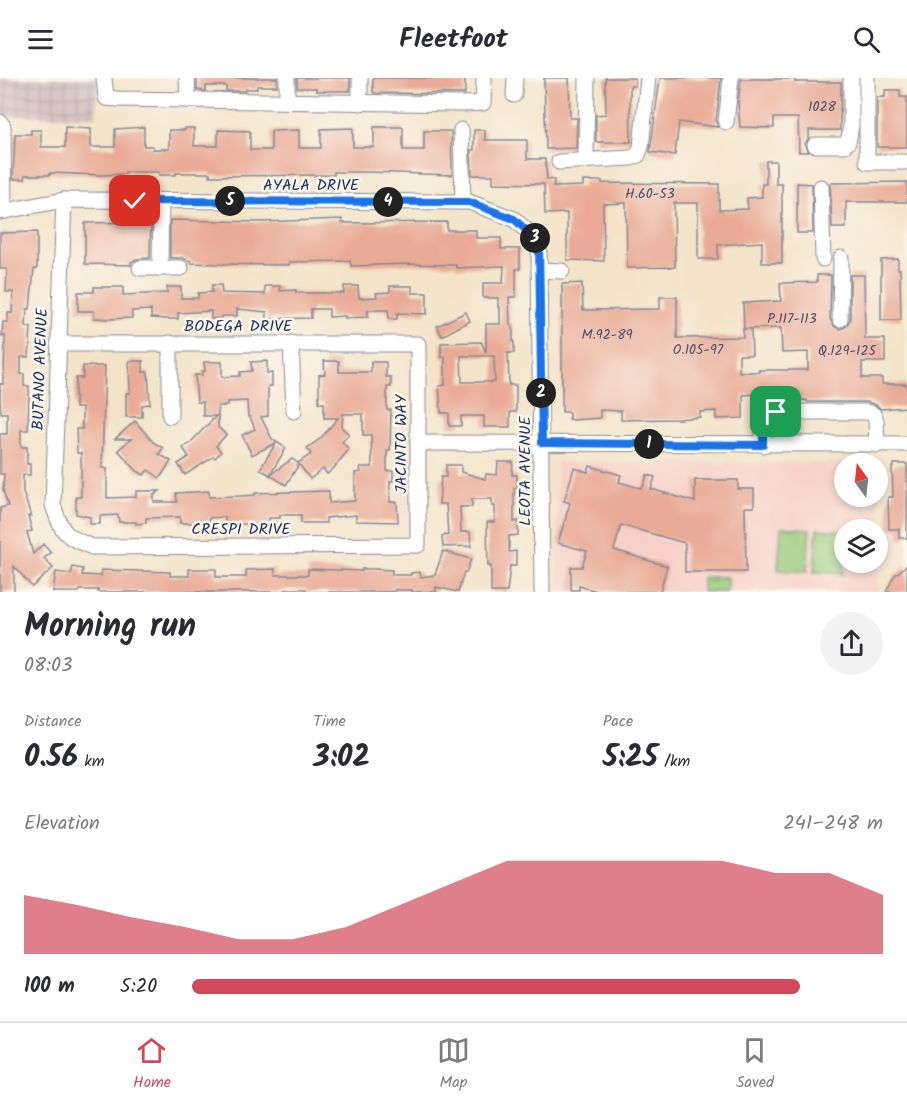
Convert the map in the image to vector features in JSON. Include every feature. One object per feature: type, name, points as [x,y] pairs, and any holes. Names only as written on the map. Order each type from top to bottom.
[{"type":"street","points":[[104,78],[106,98],[483,104],[484,78]]},
{"type":"street","points":[[187,78],[188,100]]},
{"type":"street","points":[[286,78],[286,101]]},
{"type":"street","points":[[360,78],[360,102]]},
{"type":"street","points":[[514,95],[515,78]]},
{"type":"street","points":[[586,160],[587,78]]},
{"type":"street","points":[[559,162],[631,158],[638,154],[641,147],[648,78]]},
{"type":"street","points":[[726,122],[731,78]]},
{"type":"street","points":[[815,145],[845,145],[848,142],[851,126],[851,78]]},
{"type":"street","points":[[867,78],[867,162],[905,162]]},
{"type":"street","points":[[0,122],[3,126],[2,212]]},
{"type":"street","points":[[461,130],[463,202]]},
{"type":"street","points":[[821,188],[823,259]]},
{"type":"street","name":"AYALA DRIVE","points":[[2,212],[39,203],[64,200],[469,202],[514,219],[539,242]]},
{"type":"street","name":"BUTANO AVENUE","points":[[64,200],[53,505],[67,536]]},
{"type":"street","points":[[160,268],[161,201]]},
{"type":"street","name":"LEOTA AVENUE","points":[[539,242],[542,592]]},
{"type":"street","points":[[840,258],[840,319]]},
{"type":"street","points":[[140,268],[181,268]]},
{"type":"street","points":[[539,270],[562,271]]},
{"type":"street","points":[[170,343],[170,416]]},
{"type":"street","points":[[291,343],[294,411]]},
{"type":"street","name":"BODEGA DRIVE","points":[[58,344],[418,344]]},
{"type":"street","name":"JACINTO WAY","points":[[418,344],[418,544]]},
{"type":"street","points":[[763,445],[763,415],[767,412],[873,414],[876,420],[877,444]]},
{"type":"street","points":[[418,443],[907,444]]},
{"type":"street","name":"CRESPI DRIVE","points":[[67,536],[92,547],[418,544]]},
{"type":"shaded area","points":[[0,78],[97,78],[96,116],[0,116]]},
{"type":"shaded area","points":[[557,462],[834,463],[834,507],[879,507],[879,519],[834,519],[834,573],[878,573],[878,592],[557,592]]},
{"type":"green space","points":[[781,527],[810,529],[807,572],[778,570]]},
{"type":"green space","points":[[817,529],[834,530],[834,573],[843,574],[814,572]]},
{"type":"green space","points":[[702,577],[727,577],[727,592],[702,592]]},
{"type":"building","points":[[197,78],[277,78],[277,86],[257,86],[257,89],[246,89],[246,91],[226,91],[226,86],[206,86],[206,91],[197,90]]},
{"type":"building","points":[[297,78],[350,78],[350,91],[316,91],[316,88],[297,88]]},
{"type":"building","points":[[373,78],[465,78],[465,94],[375,93],[373,92]]},
{"type":"building","points":[[544,78],[569,78],[570,118],[577,118],[576,148],[546,149]]},
{"type":"building","points":[[605,78],[635,78],[635,86],[630,86],[631,142],[596,142],[596,115],[606,114]]},
{"type":"building","points":[[660,78],[721,78],[716,121],[718,127],[679,122],[675,155],[650,152]]},
{"type":"building","points":[[741,79],[841,82],[840,130],[809,130],[809,137],[805,144],[809,152],[799,152],[798,118],[774,118],[774,128],[740,127],[738,103]]},
{"type":"building","points":[[885,90],[900,90],[900,97],[907,97],[907,147],[877,147],[877,97],[885,97]]},
{"type":"building","points":[[65,127],[91,129],[91,147],[115,147],[115,129],[144,127],[144,146],[153,146],[153,149],[169,149],[169,130],[185,130],[185,128],[194,128],[194,146],[218,146],[218,130],[250,131],[250,150],[271,150],[271,131],[299,130],[299,148],[321,148],[321,129],[353,128],[353,147],[374,147],[374,127],[403,127],[403,150],[424,150],[424,131],[451,131],[452,175],[334,172],[334,175],[210,176],[210,173],[159,175],[159,172],[125,172],[125,174],[100,175],[50,173],[50,175],[25,175],[25,179],[13,179],[15,134],[31,134],[31,130],[41,130],[41,147],[65,147]]},
{"type":"building","points":[[474,130],[485,130],[485,140],[527,140],[527,159],[545,159],[547,179],[554,180],[553,187],[583,186],[583,181],[719,184],[719,210],[748,209],[747,198],[762,197],[762,184],[766,184],[766,161],[776,161],[776,184],[782,184],[782,263],[762,263],[762,242],[718,245],[718,259],[698,259],[698,203],[674,203],[675,267],[627,268],[626,203],[603,204],[604,261],[567,260],[567,213],[545,214],[544,184],[493,183],[493,175],[472,175],[471,150],[474,150]]},
{"type":"building","points":[[907,182],[907,202],[846,202],[846,228],[832,228],[830,183]]},
{"type":"building","points":[[797,183],[812,184],[813,233],[797,233]]},
{"type":"building","points":[[342,219],[342,223],[447,222],[447,230],[476,230],[476,238],[501,238],[501,249],[520,249],[520,269],[516,269],[516,297],[509,297],[514,353],[508,353],[509,385],[516,385],[516,412],[510,412],[510,427],[484,427],[484,416],[461,416],[461,426],[449,426],[449,413],[441,413],[439,386],[445,385],[445,357],[441,357],[441,343],[481,342],[486,352],[486,324],[500,324],[500,307],[498,307],[498,298],[483,298],[483,283],[503,283],[504,266],[456,268],[456,265],[402,264],[351,266],[350,261],[289,262],[289,265],[217,264],[191,263],[182,258],[170,258],[170,220],[261,222]],"holes":[[[461,356],[494,356],[495,382],[462,382]]]},
{"type":"building","points":[[139,220],[151,220],[150,258],[136,259],[131,262],[131,265],[85,264],[85,223],[139,222]]},
{"type":"building","points":[[37,232],[37,269],[34,269],[30,309],[27,309],[26,327],[31,327],[29,357],[21,357],[24,386],[29,386],[28,430],[21,430],[21,447],[27,447],[27,464],[30,464],[30,475],[23,475],[23,492],[31,516],[28,516],[32,531],[27,532],[33,554],[43,544],[51,553],[44,558],[53,568],[32,587],[14,566],[14,592],[0,592],[0,508],[8,506],[3,490],[4,474],[0,474],[0,434],[7,434],[7,413],[1,413],[0,401],[0,384],[3,384],[4,374],[5,336],[2,336],[3,322],[8,322],[8,313],[12,313],[13,292],[6,292],[7,269],[0,269],[0,233]]},
{"type":"building","points":[[898,259],[901,320],[881,320],[881,260]]},
{"type":"building","points":[[817,275],[831,275],[830,319],[835,327],[840,329],[845,327],[850,320],[850,275],[864,275],[865,339],[885,339],[885,362],[862,362],[862,378],[882,378],[882,384],[907,384],[907,407],[881,409],[867,402],[807,402],[807,400],[767,402],[759,406],[759,394],[743,395],[743,418],[716,419],[716,411],[700,412],[700,417],[679,419],[621,420],[621,411],[600,410],[600,418],[573,420],[569,419],[569,412],[562,412],[562,284],[582,283],[583,310],[660,309],[660,297],[677,297],[677,338],[743,337],[743,303],[781,301],[780,283],[817,282]],"holes":[[[781,328],[782,353],[808,352],[808,370],[739,372],[739,355],[752,355],[751,329],[744,329]]]},
{"type":"building","points":[[212,285],[221,285],[222,293],[265,294],[265,286],[280,286],[280,291],[296,290],[296,293],[344,293],[344,286],[358,286],[359,298],[377,297],[376,293],[390,292],[390,286],[412,286],[412,293],[427,293],[427,314],[397,313],[397,319],[389,319],[388,310],[368,310],[368,317],[345,318],[345,316],[329,317],[329,309],[311,309],[311,318],[267,319],[267,312],[237,309],[237,316],[211,319],[211,311],[178,313],[178,319],[167,319],[151,318],[151,310],[132,311],[132,318],[108,319],[94,318],[94,311],[78,311],[78,292],[94,292],[94,287],[123,287],[123,295],[167,293],[167,287],[181,287],[181,298],[198,298],[198,293],[212,292]]},
{"type":"building","points":[[466,312],[470,321],[442,336],[437,326]]},
{"type":"building","points":[[129,361],[143,361],[143,372],[148,372],[150,404],[142,405],[142,417],[126,417],[126,393],[130,393]]},
{"type":"building","points":[[267,361],[267,373],[272,373],[272,386],[268,386],[268,416],[261,417],[272,439],[286,448],[270,475],[260,469],[276,443],[252,455],[242,435],[255,429],[248,417],[247,401],[227,402],[227,406],[218,406],[218,427],[226,435],[216,446],[221,452],[215,458],[213,457],[185,475],[178,464],[189,457],[183,448],[216,416],[203,416],[203,402],[197,402],[195,375],[202,375],[202,371],[205,371],[204,362],[222,362],[222,377],[240,376],[240,372],[252,371],[251,362]]},
{"type":"building","points":[[324,361],[339,361],[339,372],[371,372],[371,362],[386,362],[386,377],[391,377],[391,387],[387,387],[387,410],[391,410],[387,471],[393,471],[393,481],[390,481],[390,502],[397,502],[398,522],[356,521],[356,515],[326,518],[326,523],[301,523],[301,515],[280,515],[280,518],[269,518],[269,525],[225,523],[225,517],[209,518],[209,523],[180,523],[180,517],[146,518],[146,523],[136,524],[136,522],[119,522],[118,515],[100,516],[100,524],[90,524],[90,517],[76,514],[76,497],[81,497],[81,453],[77,453],[76,429],[82,429],[82,408],[75,408],[75,394],[76,378],[83,378],[83,366],[105,366],[102,468],[107,468],[107,498],[136,497],[136,491],[160,491],[154,495],[154,502],[177,502],[176,493],[209,491],[209,497],[329,491],[329,503],[355,501],[355,473],[361,472],[360,467],[372,467],[371,435],[363,435],[363,414],[343,414],[342,428],[349,434],[342,442],[349,449],[327,474],[323,469],[310,479],[299,464],[286,485],[270,475],[292,459],[298,463],[311,454],[307,448],[321,438],[338,418],[324,418],[324,403],[319,403],[319,375],[325,374]]},
{"type":"building","points":[[135,421],[153,442],[163,448],[159,454],[171,461],[160,478],[148,470],[144,475],[137,471],[118,450],[131,439],[115,439]]},
{"type":"building","points":[[498,462],[513,462],[512,475],[517,475],[517,488],[514,488],[514,522],[518,521],[518,535],[509,536],[509,552],[516,551],[516,566],[510,566],[507,592],[491,592],[487,522],[495,522],[495,506],[492,506],[492,499],[472,499],[472,507],[460,507],[461,532],[470,532],[471,546],[443,547],[442,536],[448,535],[446,504],[439,504],[441,477],[446,477],[446,465],[461,465],[461,472],[485,479],[486,474],[497,475]]},
{"type":"building","points":[[894,464],[907,464],[907,538],[899,538],[899,529],[889,529],[888,497],[893,497],[892,467]]},
{"type":"building","points":[[590,466],[621,475],[619,482],[640,488],[643,487],[647,475],[655,477],[651,489],[695,502],[695,480],[738,480],[738,489],[754,489],[754,507],[745,507],[746,572],[685,572],[685,543],[621,525],[614,550],[667,566],[660,592],[600,592],[579,586],[579,590],[571,590],[571,567],[582,567],[587,551],[558,543],[570,503],[564,501],[574,468],[588,472]]},
{"type":"building","points":[[443,551],[471,559],[458,592],[436,587],[436,592],[395,590],[395,592],[306,592],[306,589],[289,589],[279,592],[98,592],[98,590],[80,590],[79,592],[53,592],[56,572],[71,574],[73,567],[83,569],[82,575],[101,576],[101,570],[170,572],[170,576],[189,576],[189,569],[216,569],[216,577],[246,577],[246,570],[275,569],[275,575],[308,575],[308,569],[362,571],[362,569],[376,569],[392,570],[392,575],[411,575],[411,573],[420,572],[421,577],[435,575]]},
{"type":"building","points":[[907,565],[907,592],[886,592],[894,576]]},
{"type":"route","points":[[135,201],[469,202],[514,219],[539,242],[542,443],[763,445],[763,415],[767,412],[776,412]]}]
